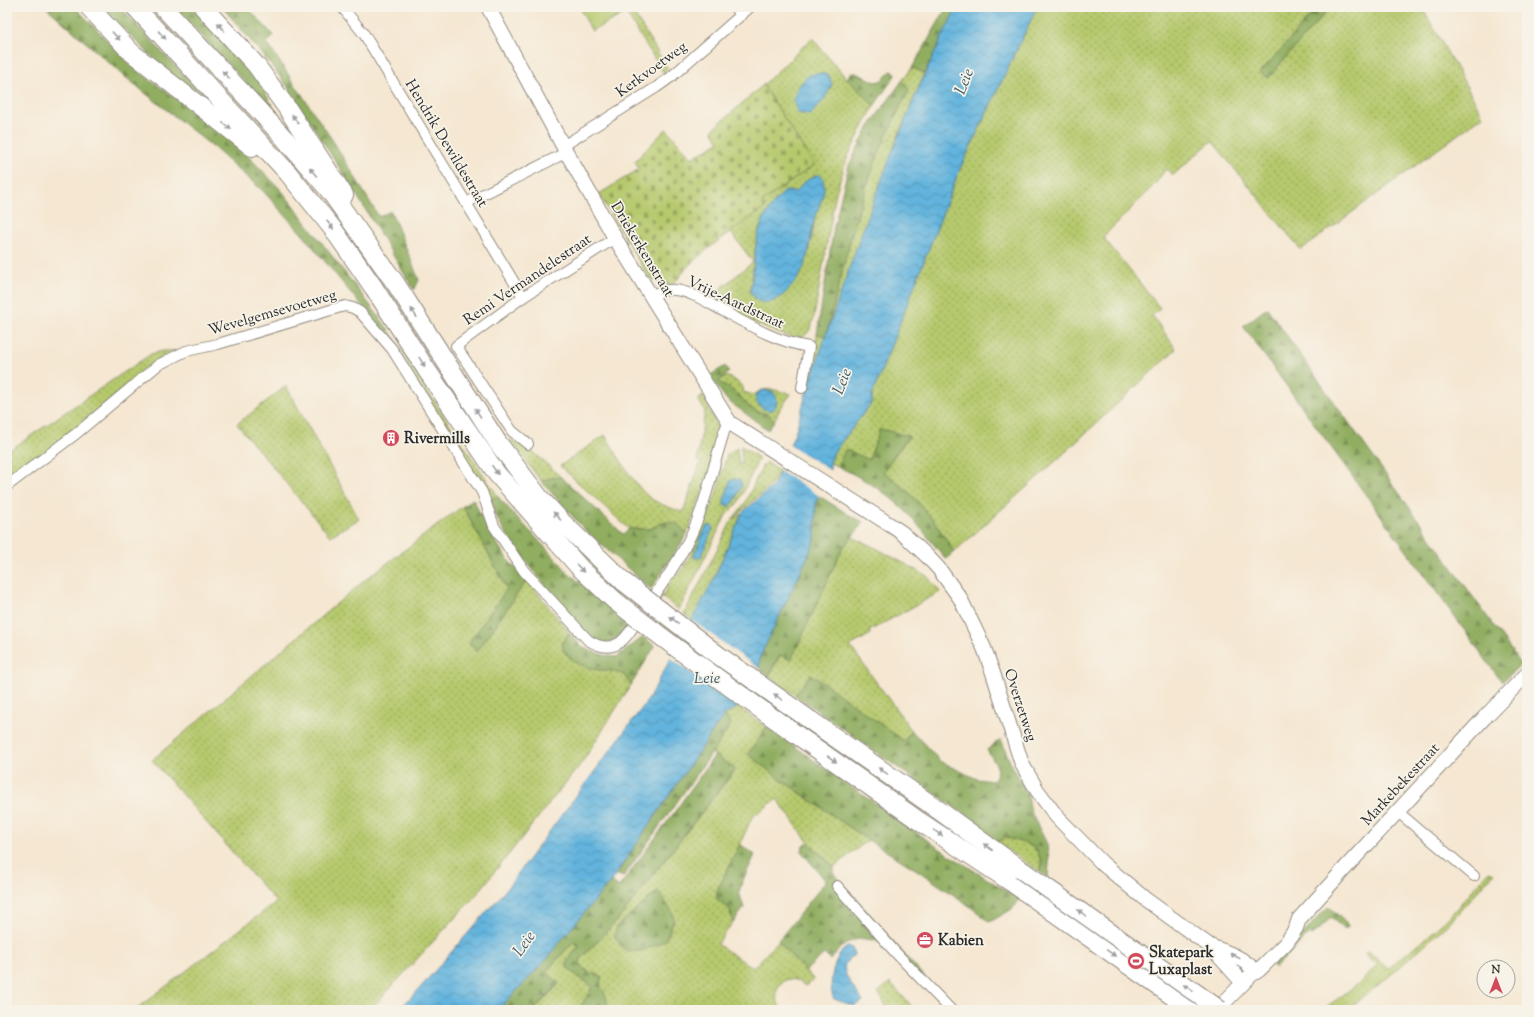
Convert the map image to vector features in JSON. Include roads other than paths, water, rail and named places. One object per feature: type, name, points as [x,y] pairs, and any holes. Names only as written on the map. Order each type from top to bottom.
[{"type":"highway","points":[[89,7],[131,52],[235,133],[257,152],[288,173]]},
{"type":"highway","points":[[135,7],[288,173],[333,229],[374,288],[426,369],[497,474],[580,568],[614,600],[706,672],[919,821],[1015,876],[1218,1010]]},
{"type":"highway","points":[[163,7],[285,139],[329,190],[396,284],[498,442],[539,497],[597,557],[624,582],[718,655],[933,806],[1015,876],[1192,1010]]},
{"type":"highway","points":[[203,7],[256,65],[287,108],[346,199],[345,213]]},
{"type":"street","name":"Hendrik Dewildestraat","points":[[342,7],[364,34],[523,297]]},
{"type":"street","name":"Driekerkenstraat","points":[[488,7],[615,238],[730,423],[809,472]]},
{"type":"street","points":[[734,7],[742,15]]},
{"type":"street","name":"Kerkvoetweg","points":[[466,203],[565,149],[657,87],[671,77],[750,7]]},
{"type":"street","name":"Remi Vermandelestraat","points":[[528,444],[512,431],[456,346],[523,297],[615,238]]},
{"type":"street","name":"Vrije-Aardstraat","points":[[651,296],[663,290],[676,290],[698,298],[758,331],[790,344],[809,347],[802,388]]},
{"type":"street","name":"Wevelgemsevoetweg","points":[[7,486],[77,433],[158,365],[186,351],[218,344],[345,306],[353,308],[360,312],[392,349],[482,492],[494,526],[524,571],[588,640],[596,645],[608,647],[619,643],[630,633],[672,571],[687,545],[709,486],[724,432],[730,423]]},
{"type":"street","name":"Overzetweg","points":[[809,472],[901,532],[939,569],[960,598],[991,667],[1022,764],[1037,790],[1057,817],[1103,864],[1145,899],[1250,974]]},
{"type":"street","name":"Markebekestraat","points":[[1218,1010],[1250,974],[1287,942],[1296,928],[1299,919],[1348,864],[1527,674]]},
{"type":"street","points":[[1398,812],[1474,876]]},
{"type":"street","points":[[837,886],[895,952],[951,1010]]},
{"type":"water","name":"Leie","points":[[957,7],[1037,7],[959,171],[872,395],[872,402],[834,452],[830,463],[830,470],[816,502],[815,541],[760,657],[759,669],[738,707],[724,715],[611,881],[547,959],[498,1010],[398,1010],[419,989],[504,892],[648,700],[713,581],[742,513],[774,485],[796,430],[808,387],[894,146]]},
{"type":"water","points":[[819,73],[829,75],[832,85],[823,101],[810,115],[798,113],[793,100],[798,87],[809,75]]},
{"type":"water","points":[[819,174],[822,178],[824,191],[813,224],[804,267],[798,278],[782,296],[769,302],[762,302],[756,299],[750,292],[757,238],[761,226],[774,203],[785,191],[796,192],[804,182]]},
{"type":"water","points":[[762,390],[773,392],[775,394],[777,403],[773,410],[764,409],[757,402],[755,396]]},
{"type":"water","points":[[735,479],[740,480],[742,484],[735,501],[728,507],[724,505],[724,501],[730,481]]},
{"type":"water","points":[[710,525],[713,527],[712,531],[701,557],[698,559],[694,557],[694,554],[706,527]]},
{"type":"water","points":[[847,947],[851,947],[854,955],[845,964],[845,973],[863,1001],[854,1006],[834,999],[831,987],[835,964],[842,951]]},
{"type":"place","name":"Rivermills","points":[[391,438]]},
{"type":"place","name":"Kabien","points":[[925,940]]},
{"type":"place","name":"Skatepark Luxaplast","points":[[1136,961]]}]
